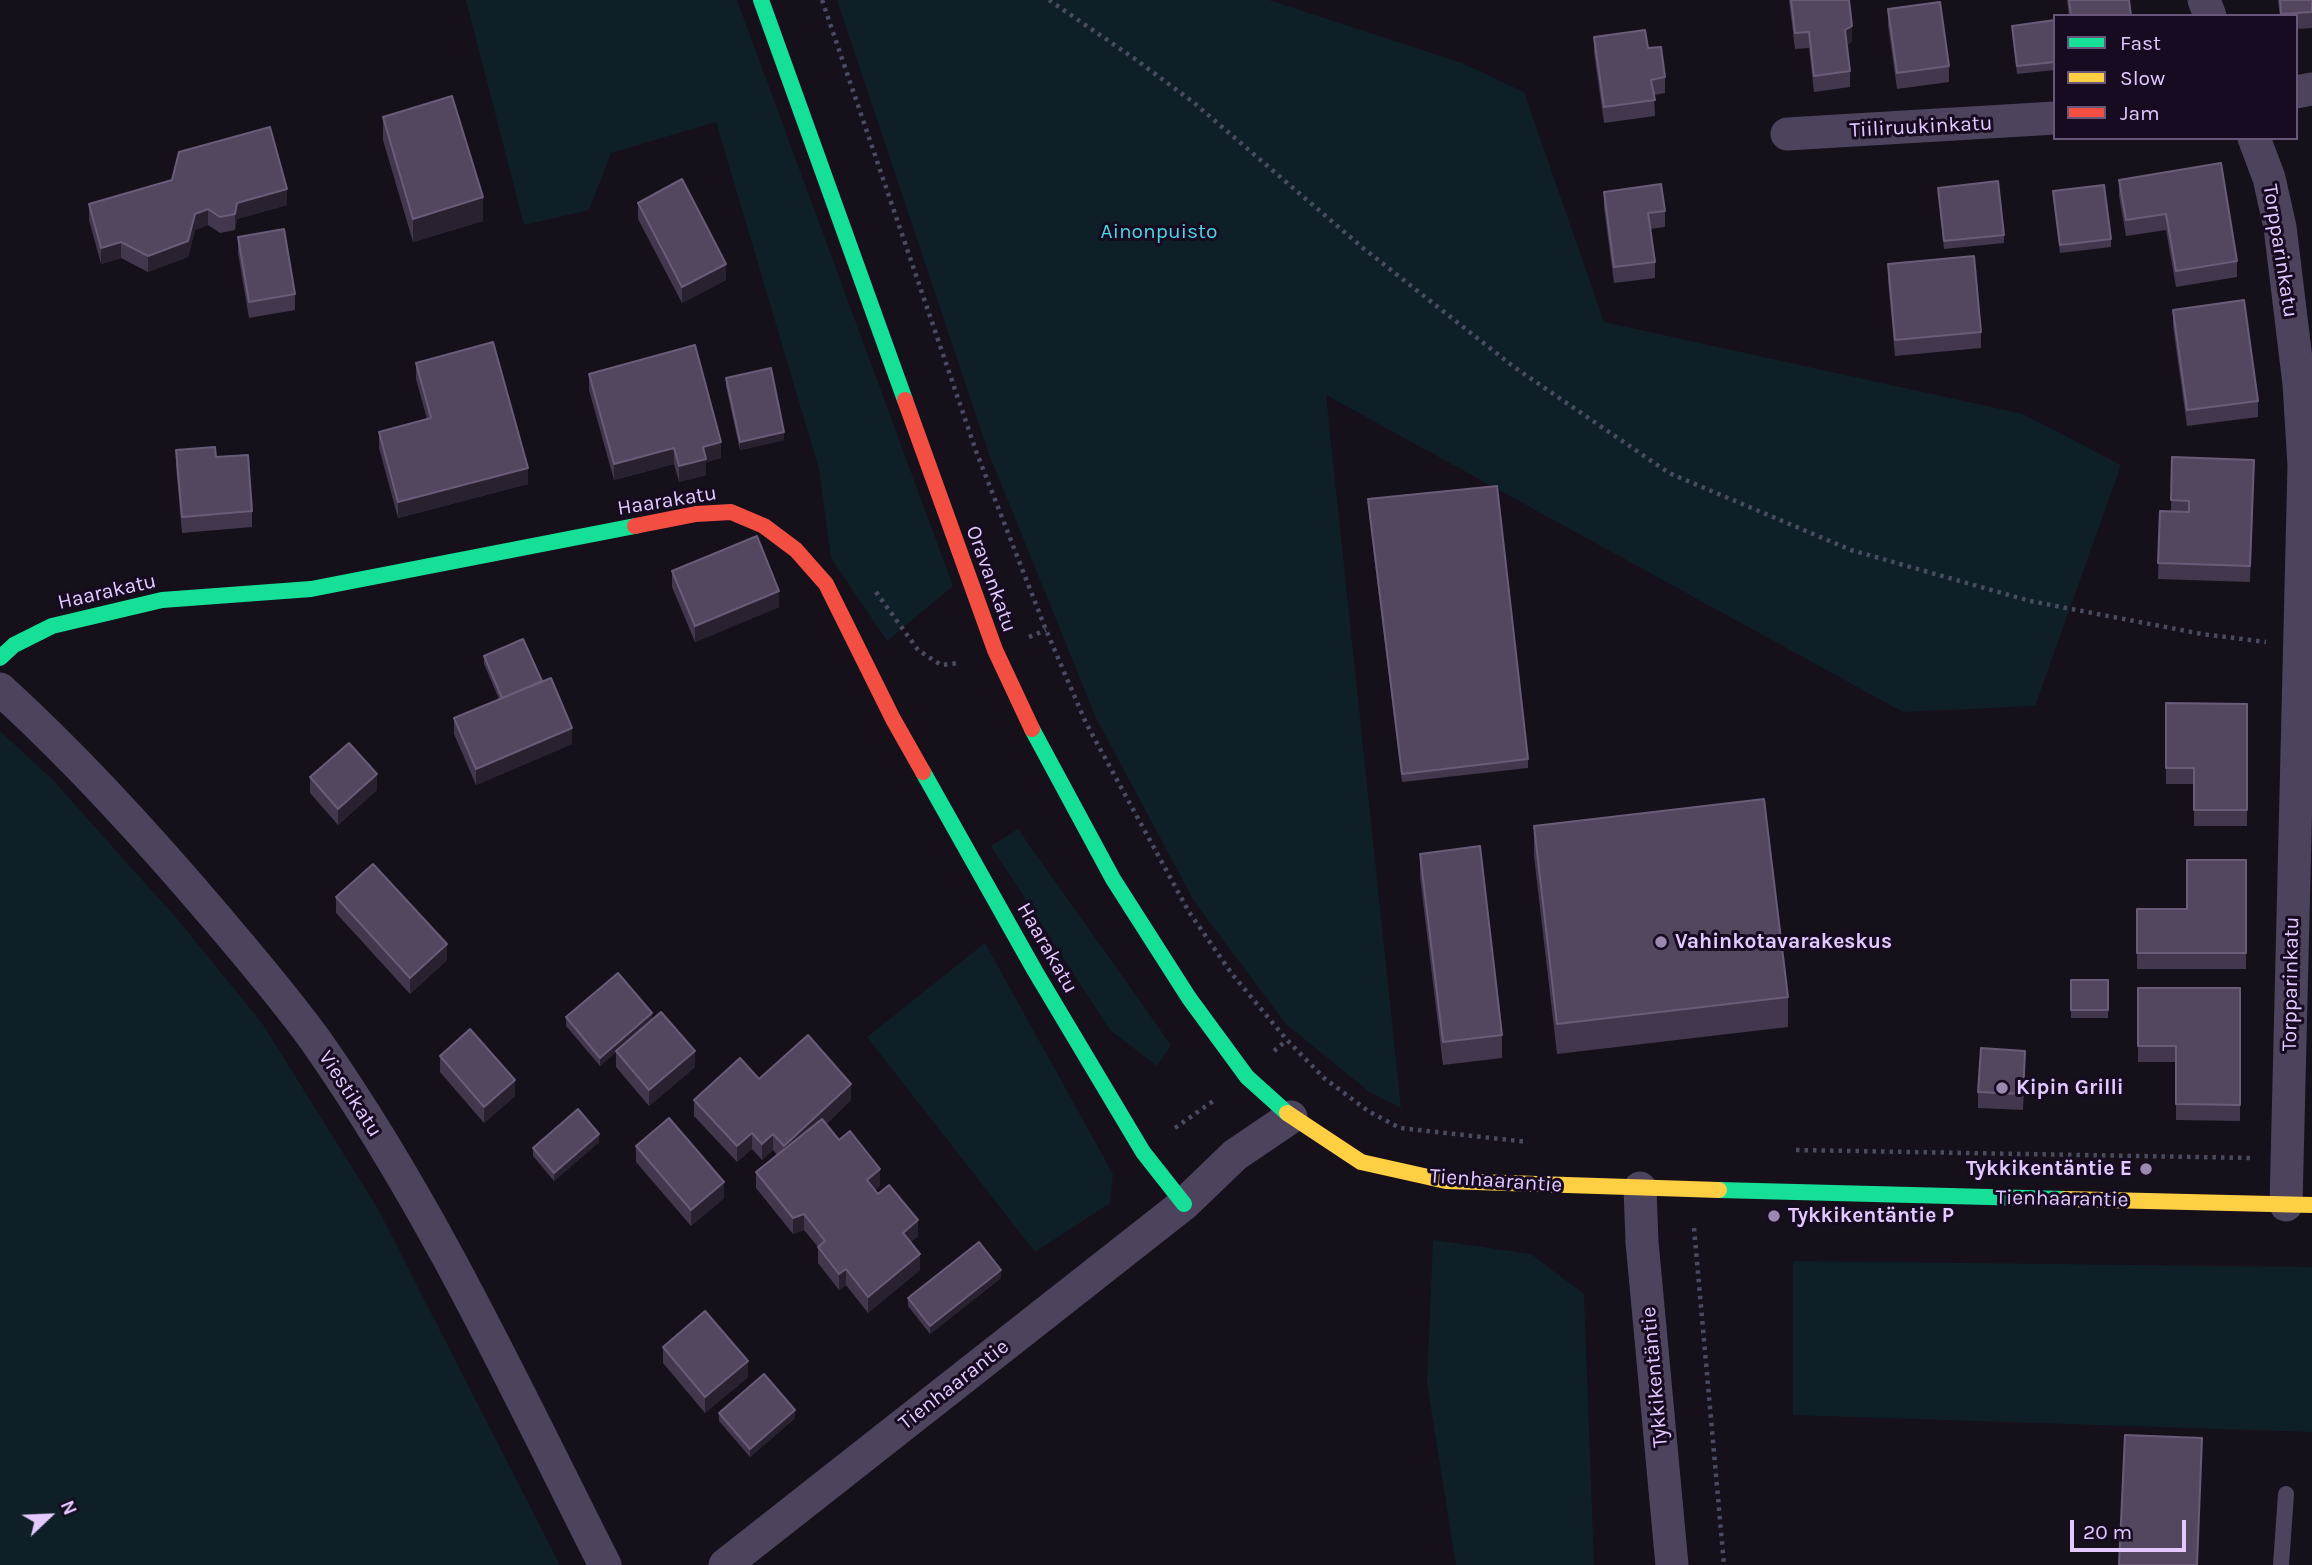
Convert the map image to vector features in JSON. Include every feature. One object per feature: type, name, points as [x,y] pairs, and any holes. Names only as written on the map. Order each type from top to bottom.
[{"type":"street","name":"Oravankatu","points":[[761,0],[995,650],[1035,735],[1119,890],[1189,998],[1247,1077],[1291,1117]]},
{"type":"street","name":"Tiiliruukinkatu","points":[[1787,134],[2053,118]]},
{"type":"street","name":"Torpparinkatu","points":[[2255,140],[2269,178],[2280,227],[2299,384],[2304,465],[2288,1158],[2299,1205]]},
{"type":"street","name":"Haarakatu","points":[[0,658],[14,645],[52,626],[162,600],[311,589],[696,514],[731,512],[764,526],[796,550],[826,584],[893,719],[1035,971],[1143,1152],[1184,1204]]},
{"type":"street","name":"Viestikatu","points":[[0,689],[41,727],[149,838],[254,962],[316,1041],[434,1230],[605,1565]]},
{"type":"street","name":"Tienhaarantie","points":[[725,1565],[1184,1204],[1235,1155],[1291,1117],[1360,1161],[1446,1181],[2299,1205]]},
{"type":"street","name":"Tykkikentäntie","points":[[1640,1188],[1642,1242],[1672,1565]]},
{"type":"lane","points":[[2281,1565],[2286,1494]]},
{"type":"path","points":[[821,0],[976,451],[1046,630],[1086,723],[1189,912],[1231,974],[1287,1040],[1324,1078],[1368,1111],[1400,1128],[1537,1142]]},
{"type":"path","points":[[1049,0],[1135,58],[1193,102],[1363,248],[1514,368],[1669,473],[1852,550],[2030,601],[2202,634],[2300,646]]},
{"type":"path","points":[[872,586],[918,650],[941,665],[956,664],[1046,630]]},
{"type":"path","points":[[1785,1150],[2288,1158]]},
{"type":"path","points":[[1690,1189],[1724,1565]]},
{"type":"green space","points":[[466,0],[737,0],[953,586],[887,641],[831,558],[819,469],[716,122],[611,153],[589,210],[524,225]]},
{"type":"green space","name":"Ainonpuisto","points":[[837,0],[1269,0],[1462,63],[1524,92],[1604,322],[2023,414],[2121,465],[2035,706],[1903,712],[1326,395],[1401,1108],[1368,1091],[1286,1024],[1194,901],[1096,718],[989,454]]},
{"type":"green space","points":[[0,731],[52,779],[178,920],[262,1023],[378,1209],[560,1565],[0,1565]]},
{"type":"green space","points":[[1018,829],[1171,1045],[1157,1066],[1110,1030],[991,846]]},
{"type":"green space","points":[[985,943],[1113,1174],[1110,1203],[1035,1252],[867,1037]]},
{"type":"green space","points":[[1433,1240],[1531,1254],[1584,1294],[1594,1565],[1456,1565],[1427,1383]]},
{"type":"green space","points":[[1793,1261],[2312,1267],[2312,1432],[1793,1415]]},
{"type":"building","points":[[1791,0],[1849,0],[1852,26],[1845,30],[1850,71],[1814,76],[1809,32],[1795,33]]},
{"type":"building","points":[[2069,0],[2129,0],[2131,14],[2071,14]]},
{"type":"building","points":[[2280,0],[2312,0],[2312,12],[2281,14]]},
{"type":"building","points":[[1940,2],[1949,66],[1897,73],[1888,9]]},
{"type":"building","points":[[2053,20],[2053,62],[2017,66],[2012,26]]},
{"type":"building","points":[[1645,30],[1648,48],[1661,47],[1665,77],[1651,80],[1655,100],[1604,107],[1594,37]]},
{"type":"building","points":[[452,96],[483,197],[413,219],[383,117]]},
{"type":"building","points":[[270,127],[287,189],[237,203],[235,214],[220,217],[208,209],[195,214],[188,241],[148,256],[121,242],[101,248],[89,204],[172,180],[179,152]]},
{"type":"building","points":[[2221,163],[2237,261],[2176,271],[2166,214],[2126,220],[2119,180]]},
{"type":"building","points":[[682,179],[726,264],[682,287],[638,203]]},
{"type":"building","points":[[1998,181],[2004,235],[1944,241],[1938,188]]},
{"type":"building","points":[[1661,184],[1665,211],[1648,213],[1655,262],[1614,267],[1604,192]]},
{"type":"building","points":[[2104,185],[2111,239],[2060,245],[2053,191]]},
{"type":"building","points":[[284,229],[295,294],[249,302],[238,237]]},
{"type":"building","points":[[1974,256],[1981,332],[1895,340],[1888,264]]},
{"type":"building","points":[[2244,300],[2258,401],[2187,410],[2173,310]]},
{"type":"building","points":[[493,342],[528,468],[398,502],[379,432],[431,418],[416,363]]},
{"type":"building","points":[[695,345],[721,442],[703,447],[706,459],[679,466],[674,448],[614,464],[589,374]]},
{"type":"building","points":[[771,368],[784,432],[740,442],[726,378]]},
{"type":"building","points":[[215,447],[216,457],[248,455],[252,511],[182,517],[176,450]]},
{"type":"building","points":[[2172,457],[2254,460],[2250,566],[2158,563],[2160,511],[2189,512],[2189,501],[2171,500]]},
{"type":"building","points":[[1497,486],[1528,759],[1402,774],[1368,499]]},
{"type":"building","points":[[757,536],[779,591],[695,626],[672,571]]},
{"type":"building","points":[[523,639],[542,681],[502,698],[484,656]]},
{"type":"building","points":[[551,678],[572,728],[476,769],[454,718]]},
{"type":"building","points":[[2166,703],[2247,704],[2247,810],[2194,810],[2194,768],[2166,768]]},
{"type":"building","points":[[349,743],[377,774],[338,809],[310,777]]},
{"type":"building","name":"Vahinkotavarakeskus","points":[[1764,799],[1788,997],[1557,1024],[1534,826]]},
{"type":"building","points":[[1480,846],[1502,1035],[1443,1042],[1420,854]]},
{"type":"building","points":[[2187,860],[2246,860],[2246,953],[2137,953],[2137,909],[2187,909]]},
{"type":"building","points":[[373,864],[447,944],[410,978],[336,897]]},
{"type":"building","points":[[618,973],[652,1013],[600,1058],[566,1017]]},
{"type":"building","points":[[2071,980],[2108,980],[2108,1010],[2071,1010]]},
{"type":"building","points":[[2138,988],[2240,988],[2240,1105],[2176,1104],[2176,1046],[2138,1046]]},
{"type":"building","points":[[661,1012],[695,1051],[649,1090],[616,1051]]},
{"type":"building","points":[[470,1029],[515,1080],[484,1107],[440,1056]]},
{"type":"building","points":[[808,1035],[851,1084],[784,1146],[773,1134],[762,1144],[752,1133],[737,1146],[694,1100],[740,1058],[759,1079]]},
{"type":"building","name":"Kipin Grilli","points":[[1981,1048],[2025,1051],[2023,1094],[1978,1092]]},
{"type":"building","points":[[578,1109],[599,1134],[554,1173],[533,1148]]},
{"type":"building","points":[[669,1118],[724,1182],[691,1210],[636,1146]]},
{"type":"building","points":[[822,1119],[839,1140],[850,1131],[880,1169],[867,1180],[878,1194],[889,1185],[918,1220],[903,1233],[920,1254],[868,1297],[846,1269],[839,1274],[818,1247],[825,1241],[804,1214],[793,1218],[756,1172]]},
{"type":"building","points":[[979,1242],[1001,1270],[930,1326],[908,1298]]},
{"type":"building","points":[[705,1311],[748,1361],[705,1397],[663,1347]]},
{"type":"building","points":[[764,1374],[795,1410],[750,1449],[719,1413]]},
{"type":"building","points":[[2125,1435],[2202,1438],[2197,1565],[2119,1565]]},
{"type":"traffic: fast","points":[[761,0],[905,400]]},
{"type":"traffic: fast","points":[[0,658],[14,645],[52,626],[162,600],[311,589],[635,526]]},
{"type":"traffic: fast","points":[[1032,729],[1113,879],[1189,998],[1247,1077],[1287,1113]]},
{"type":"traffic: fast","points":[[923,772],[1035,971],[1143,1152],[1184,1204]]},
{"type":"traffic: fast","points":[[1719,1190],[2065,1199]]},
{"type":"traffic: slow","points":[[1287,1113],[1361,1162],[1446,1181],[1719,1190]]},
{"type":"traffic: slow","points":[[2065,1199],[2312,1205]]},
{"type":"traffic: jam","points":[[905,400],[995,650],[1032,729]]},
{"type":"traffic: jam","points":[[635,526],[696,514],[731,512],[764,526],[796,550],[826,584],[893,719],[923,772]]},
{"type":"place","name":"Vahinkotavarakeskus","points":[[1661,942]]},
{"type":"place","name":"Kipin Grilli","points":[[2002,1088]]},
{"type":"place","name":"Tykkikentäntie E","points":[[2146,1169]]},
{"type":"place","name":"Tykkikentäntie P","points":[[1774,1216]]}]
